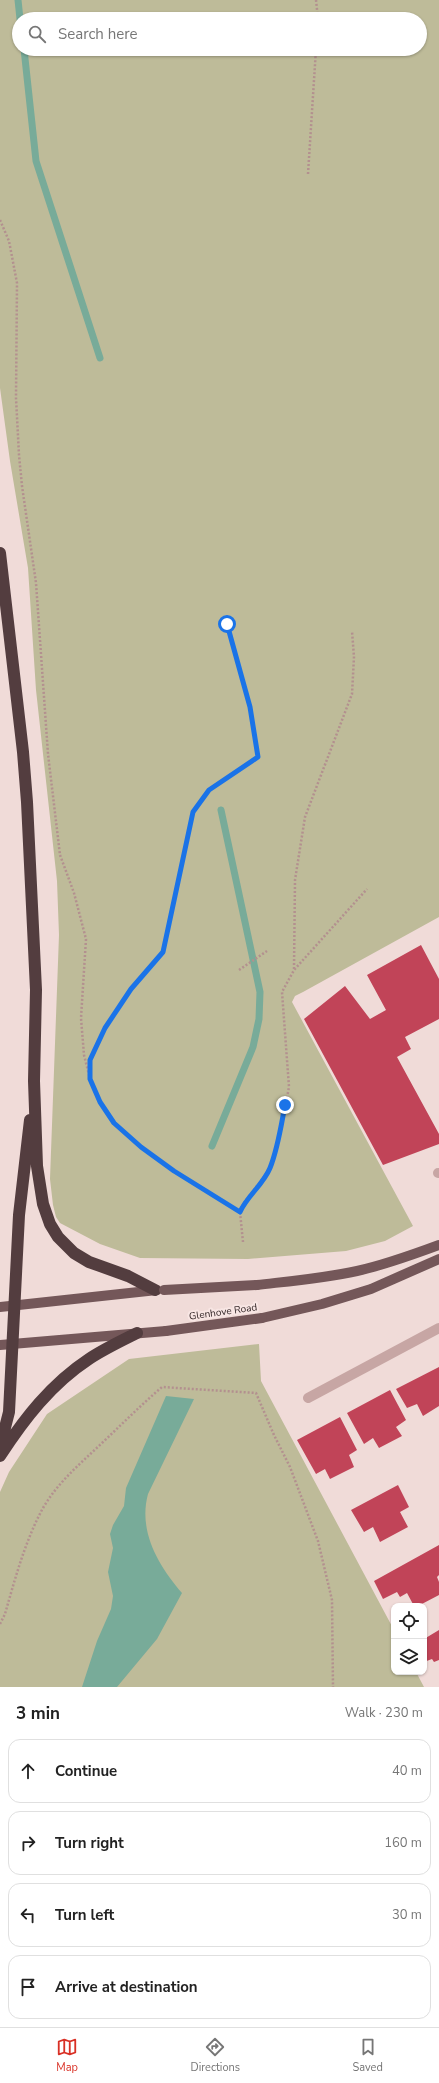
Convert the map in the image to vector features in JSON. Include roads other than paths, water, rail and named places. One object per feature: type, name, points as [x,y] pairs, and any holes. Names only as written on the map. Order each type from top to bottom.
[{"type":"highway","points":[[0,553],[24,752],[36,990],[34,1081],[39,1183],[50,1224],[58,1237],[84,1259],[160,1290]]},
{"type":"highway","points":[[0,1447],[9,1412],[6,1344],[14,1305],[19,1215],[34,1081]]},
{"type":"highway","points":[[0,1456],[19,1427],[44,1397],[88,1360],[137,1333]]},
{"type":"main road","points":[[0,1307],[160,1290],[257,1285],[308,1280],[357,1271],[395,1261],[439,1245]]},
{"type":"main road","name":"Glenhove Road","points":[[6,1344],[166,1331],[262,1318],[322,1304],[371,1288],[439,1259]]},
{"type":"lane","points":[[308,1398],[439,1328]]},
{"type":"waterway","points":[[18,0],[19,12]]},
{"type":"waterway","points":[[25,56],[36,161],[100,358]]},
{"type":"waterway","points":[[212,1146],[253,1047],[259,1019],[260,992],[221,810]]}]
